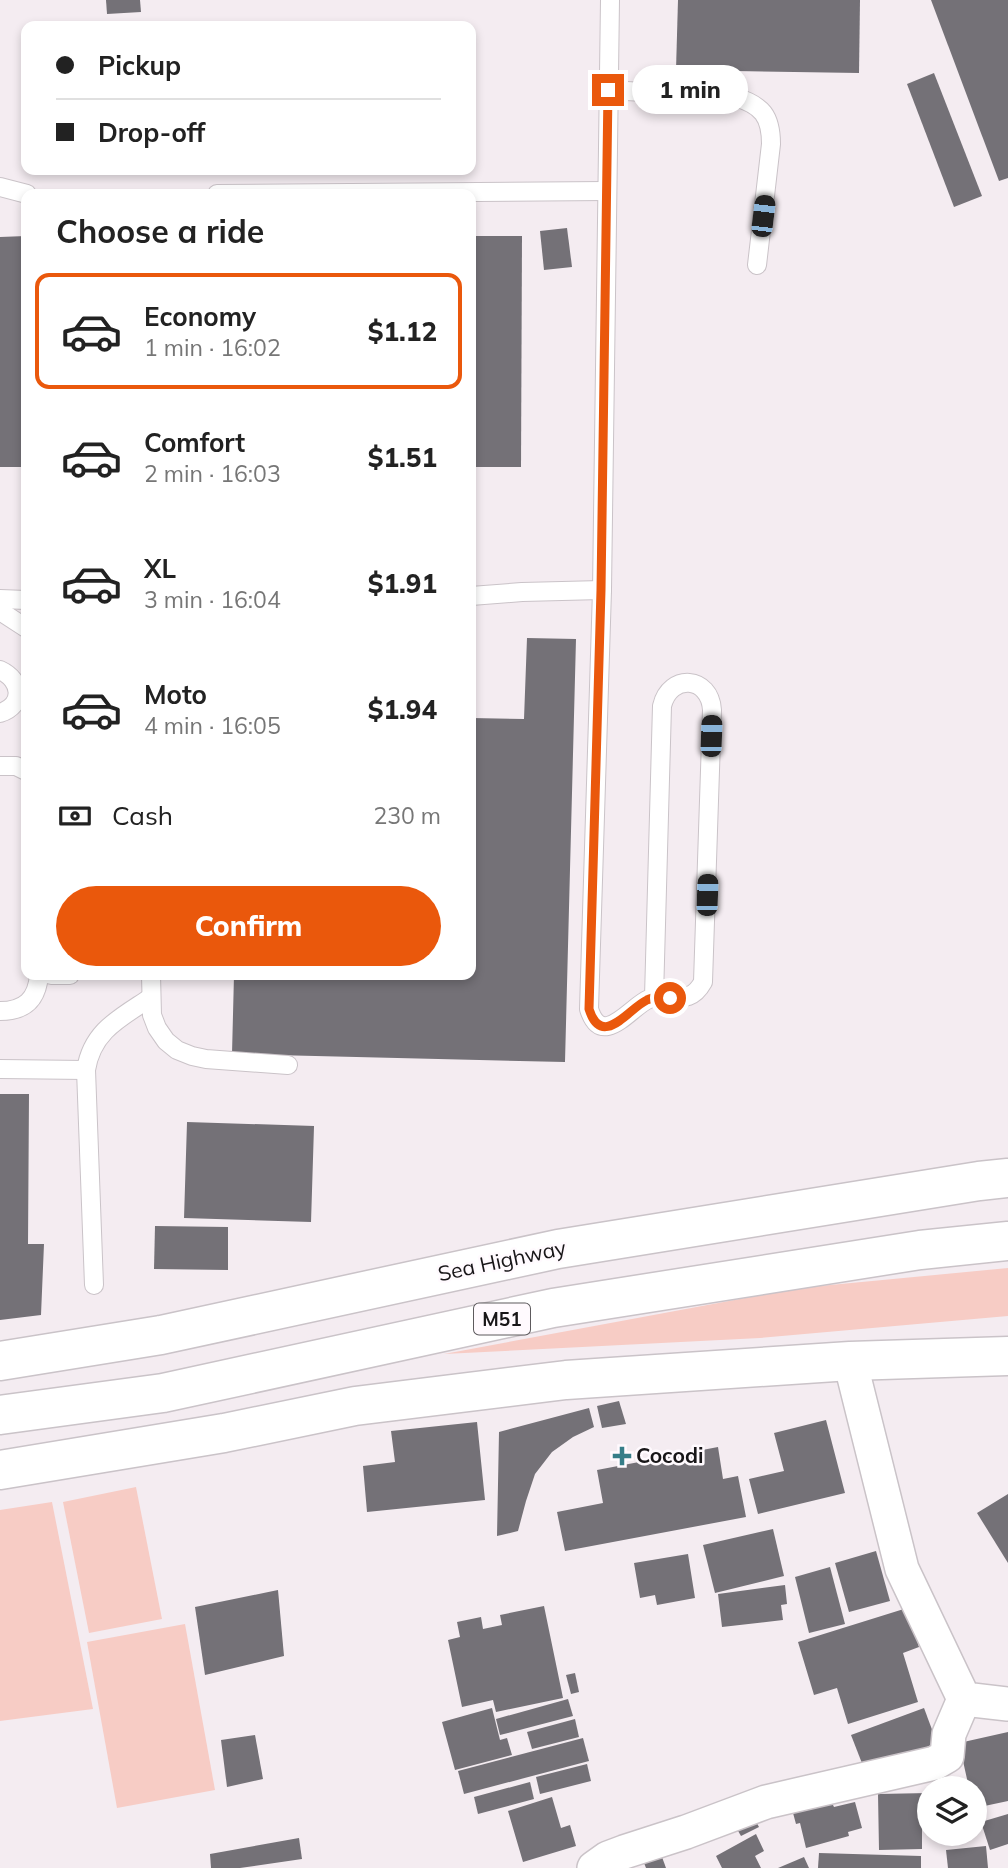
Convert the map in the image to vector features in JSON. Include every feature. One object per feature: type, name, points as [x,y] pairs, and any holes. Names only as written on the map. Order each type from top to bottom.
[{"type":"main road","name":"Sea Highway","points":[[0,1361],[160,1335],[558,1249],[998,1177]]},
{"type":"main road","name":"M51","points":[[0,1415],[163,1393],[553,1308],[920,1250],[1008,1241]]},
{"type":"main road","points":[[0,1470],[224,1433],[355,1406],[566,1380],[850,1361],[1008,1356]]},
{"type":"street","points":[[850,1361],[902,1569],[964,1699]]},
{"type":"street","points":[[964,1699],[1008,1704]]},
{"type":"street","points":[[594,1868],[608,1858],[766,1802],[935,1763],[947,1756],[948,1734],[964,1699]]},
{"type":"lane","points":[[610,0],[601,590],[589,1009],[597,1023],[604,1026],[621,1021],[640,1004],[654,997],[685,998],[693,995],[703,982],[712,701],[702,687],[685,682],[670,690],[664,697],[662,706],[654,997]]},
{"type":"lane","points":[[608,90],[735,97],[751,102],[764,112],[771,127],[771,144],[757,265]]},
{"type":"lane","points":[[0,187],[21,192]]},
{"type":"lane","points":[[476,192],[607,191]]},
{"type":"lane","points":[[476,596],[601,590]]},
{"type":"lane","points":[[0,599],[21,600]]},
{"type":"lane","points":[[0,611],[21,625]]},
{"type":"lane","points":[[0,670],[10,676],[18,690],[14,705],[0,713]]},
{"type":"lane","points":[[0,766],[21,768]]},
{"type":"lane","points":[[0,1011],[13,1011],[24,1005],[33,997],[39,980]]},
{"type":"lane","points":[[151,980],[152,1015],[166,1041],[177,1050],[206,1059],[289,1065]]},
{"type":"lane","points":[[94,1285],[86,1070],[92,1047],[98,1037],[116,1020],[150,998]]},
{"type":"lane","points":[[0,1069],[86,1070]]},
{"type":"shaded area","points":[[1008,1268],[1008,1316],[760,1338],[444,1354],[799,1288]]},
{"type":"shaded area","points":[[136,1487],[162,1619],[89,1633],[63,1502]]},
{"type":"shaded area","points":[[52,1502],[93,1709],[0,1721],[0,1510]]},
{"type":"shaded area","points":[[185,1624],[215,1790],[117,1808],[87,1642]]},
{"type":"building","points":[[106,0],[140,0],[141,12],[107,14]]},
{"type":"building","points":[[678,0],[860,0],[859,73],[676,70]]},
{"type":"building","points":[[931,0],[1008,0],[1008,178],[999,181]]},
{"type":"building","points":[[934,73],[982,196],[954,207],[907,84]]},
{"type":"building","points":[[567,228],[572,267],[544,270],[540,231]]},
{"type":"building","points":[[21,236],[21,467],[0,467],[0,237]]},
{"type":"building","points":[[476,236],[522,236],[521,467],[476,467]]},
{"type":"building","points":[[527,638],[576,639],[565,1062],[232,1054],[234,980],[476,980],[476,718],[524,719]]},
{"type":"building","points":[[0,1094],[29,1094],[28,1244],[44,1244],[41,1315],[0,1320]]},
{"type":"building","points":[[187,1122],[314,1126],[311,1222],[184,1218]]},
{"type":"building","points":[[155,1226],[228,1227],[228,1270],[154,1269]]},
{"type":"building","points":[[619,1401],[626,1424],[602,1428],[597,1406]]},
{"type":"building","points":[[589,1408],[594,1427],[573,1437],[552,1452],[535,1474],[518,1531],[497,1536],[499,1432]]},
{"type":"building","points":[[826,1420],[845,1493],[758,1514],[749,1479],[784,1471],[774,1433]]},
{"type":"building","points":[[477,1422],[485,1500],[367,1512],[363,1466],[395,1462],[391,1431]]},
{"type":"building","points":[[718,1447],[723,1479],[738,1476],[746,1517],[565,1551],[557,1512],[603,1503],[597,1470]]},
{"type":"building","points":[[1008,1494],[1008,1563],[977,1513]]},
{"type":"building","points":[[773,1529],[784,1576],[715,1593],[703,1545]]},
{"type":"building","points":[[876,1551],[890,1601],[849,1612],[835,1563]]},
{"type":"building","points":[[688,1554],[695,1598],[657,1605],[655,1595],[640,1598],[634,1563]]},
{"type":"building","points":[[830,1567],[845,1624],[809,1633],[795,1577]]},
{"type":"building","points":[[785,1585],[787,1604],[781,1605],[783,1620],[722,1627],[718,1594]]},
{"type":"building","points":[[278,1590],[284,1656],[205,1675],[195,1607]]},
{"type":"building","points":[[544,1606],[563,1698],[496,1712],[493,1700],[462,1707],[448,1640],[460,1637],[457,1622],[481,1617],[483,1629],[502,1625],[500,1615]]},
{"type":"building","points":[[907,1608],[919,1647],[903,1653],[918,1702],[848,1724],[837,1688],[814,1695],[798,1642]]},
{"type":"building","points":[[575,1673],[579,1692],[571,1694],[566,1675]]},
{"type":"building","points":[[568,1699],[573,1716],[500,1735],[496,1719]]},
{"type":"building","points":[[492,1708],[500,1740],[507,1738],[512,1755],[455,1770],[442,1722]]},
{"type":"building","points":[[924,1708],[937,1743],[865,1771],[851,1735]]},
{"type":"building","points":[[575,1719],[579,1737],[532,1749],[527,1732]]},
{"type":"building","points":[[1008,1732],[1008,1801],[987,1805],[987,1776],[966,1776],[959,1743]]},
{"type":"building","points":[[255,1735],[263,1779],[227,1787],[221,1740]]},
{"type":"building","points":[[583,1738],[589,1761],[464,1794],[458,1771]]},
{"type":"building","points":[[587,1764],[591,1781],[540,1794],[536,1777]]},
{"type":"building","points":[[530,1782],[534,1799],[478,1814],[474,1797]]},
{"type":"building","points":[[917,1793],[917,1846],[922,1846],[922,1849],[879,1850],[878,1794]]},
{"type":"building","points":[[552,1797],[561,1828],[570,1825],[576,1846],[523,1862],[508,1811]]},
{"type":"building","points":[[855,1802],[862,1828],[848,1832],[849,1836],[806,1848],[800,1823],[796,1824],[793,1813],[832,1803],[834,1807]]},
{"type":"building","points":[[752,1814],[759,1827],[741,1836],[734,1824]]},
{"type":"building","points":[[1008,1814],[1008,1844],[990,1850],[987,1820]]},
{"type":"building","points":[[756,1834],[764,1851],[755,1856],[761,1868],[722,1868],[716,1856]]},
{"type":"building","points":[[299,1838],[302,1859],[240,1868],[211,1868],[210,1854]]},
{"type":"building","points":[[986,1846],[988,1868],[948,1868],[946,1850]]},
{"type":"building","points":[[819,1853],[921,1856],[921,1868],[818,1868]]},
{"type":"building","points":[[662,1857],[666,1868],[646,1868],[644,1863]]},
{"type":"building","points":[[804,1857],[809,1868],[778,1868]]},
{"type":"place","name":"Cocodi","points":[[622,1456]]},
{"type":"route","points":[[608,90],[601,590],[589,1009],[597,1023],[604,1026],[621,1021],[640,1004],[654,997],[670,998]]}]
